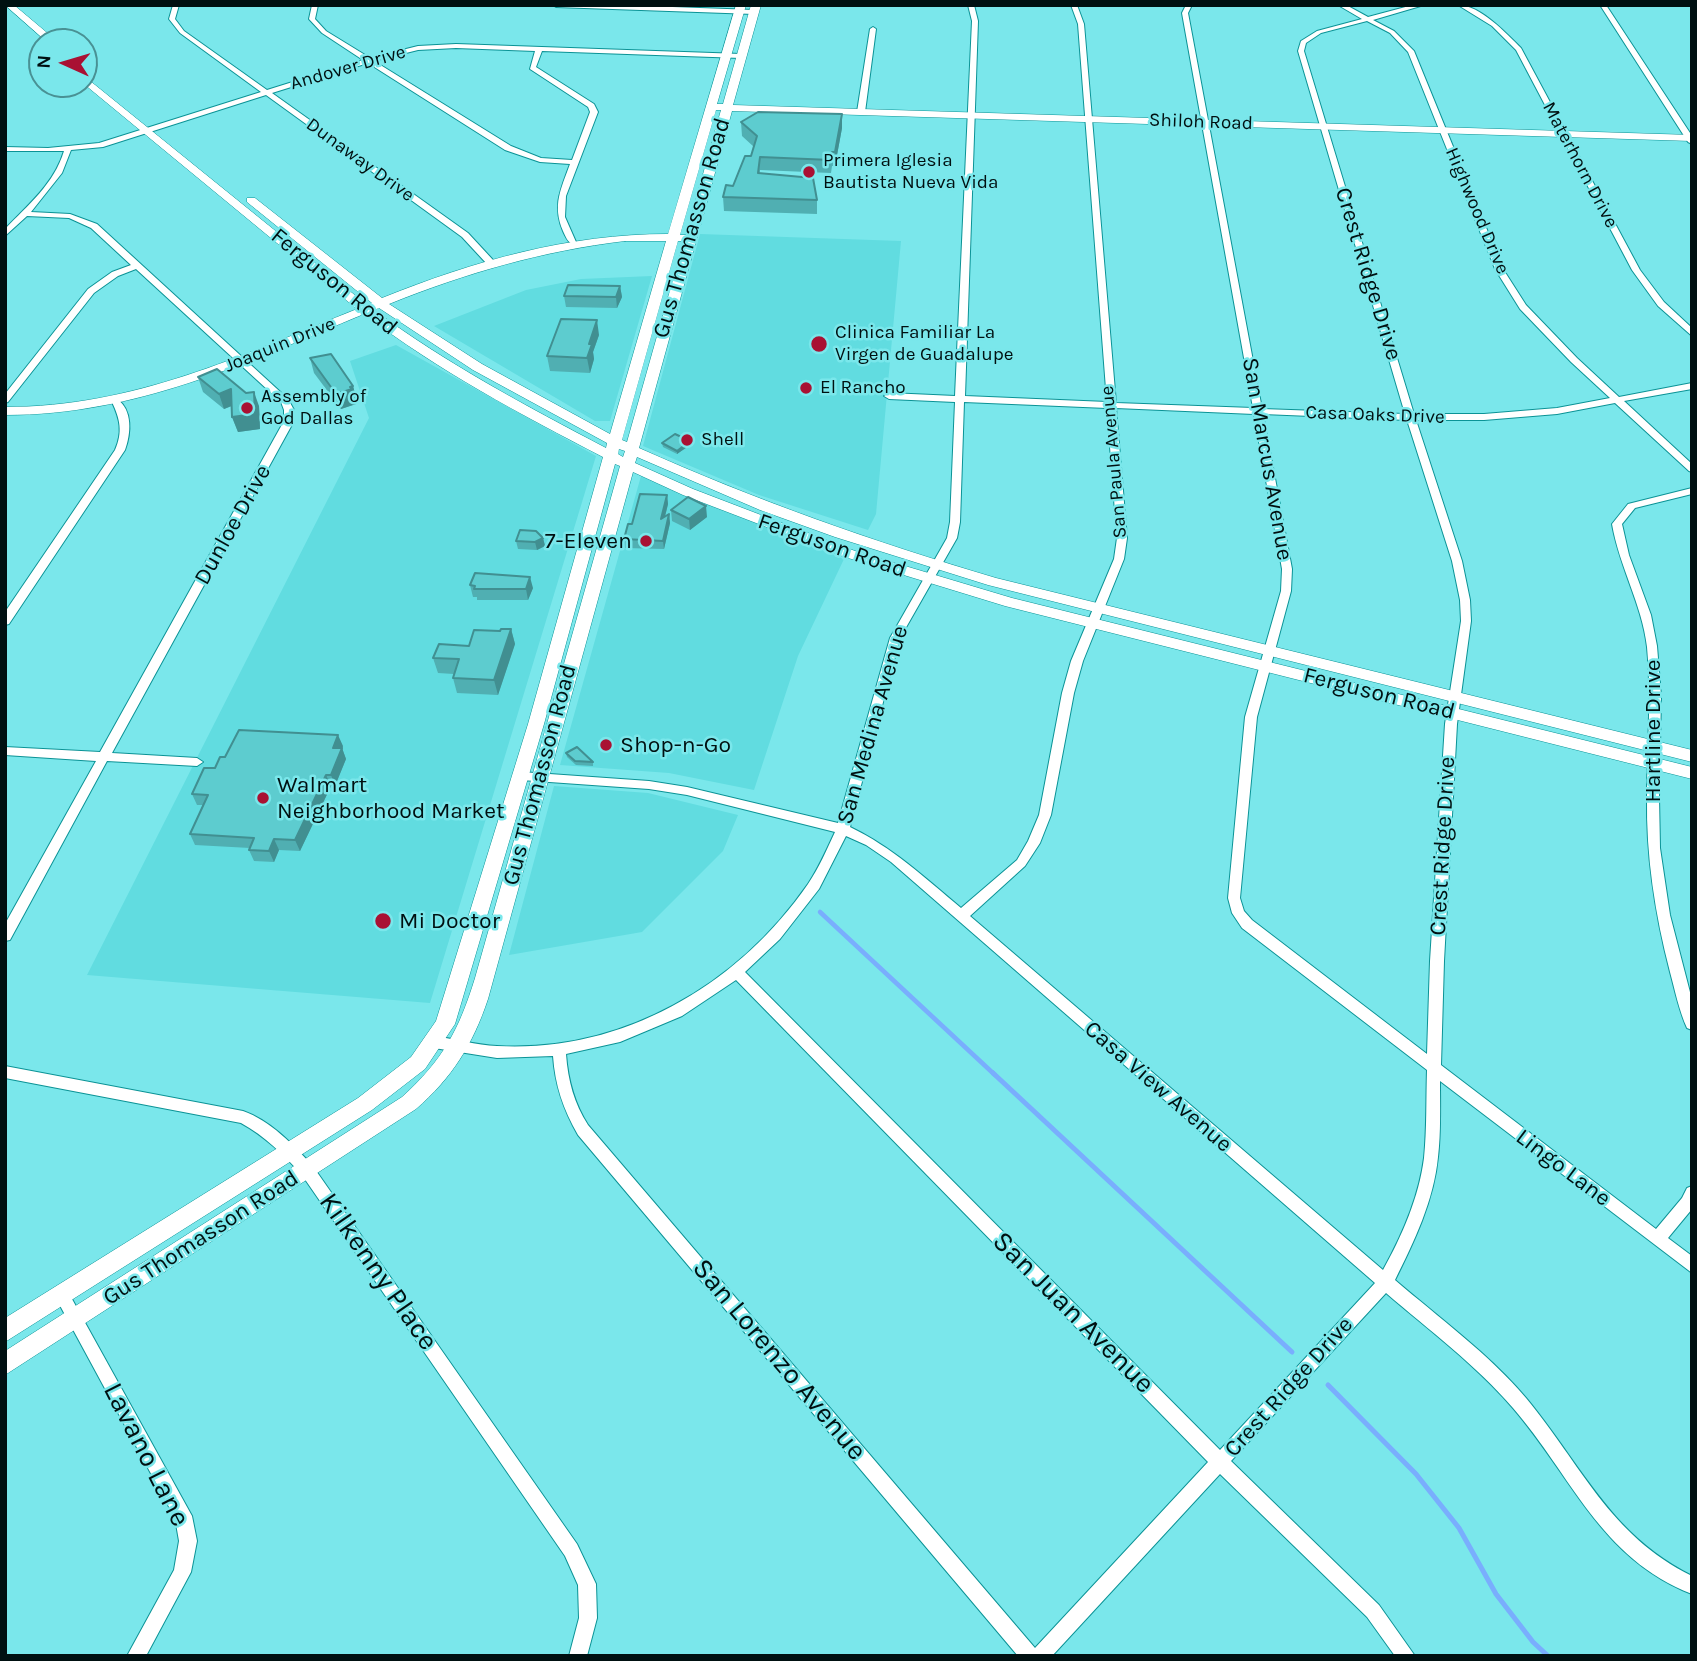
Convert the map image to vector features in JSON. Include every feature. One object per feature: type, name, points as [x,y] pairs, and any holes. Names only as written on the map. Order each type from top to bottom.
[{"type":"main road","points":[[8,5],[36,28]]},
{"type":"main road","name":"Gus Thomasson Road","points":[[5,1364],[418,1096],[447,1067],[459,1049],[470,1025],[540,778],[582,621],[620,453],[634,372],[740,8]]},
{"type":"main road","name":"Gus Thomasson Road","points":[[5,1331],[375,1097],[418,1063],[434,1042],[452,1005],[521,776],[564,620],[620,453],[650,379],[755,9]]},
{"type":"main road","points":[[5,15],[28,34]]},
{"type":"main road","name":"Ferguson Road","points":[[98,80],[235,202],[409,342],[485,390],[789,533],[1095,616],[1654,755],[1692,774]]},
{"type":"main road","name":"Ferguson Road","points":[[98,89],[248,198],[383,304],[494,377],[620,453]]},
{"type":"main road","name":"Shiloh Road","points":[[711,107],[1691,139]]},
{"type":"main road","points":[[235,202],[248,198]]},
{"type":"main road","name":"Joaquin Drive","points":[[5,411],[47,411],[117,402],[166,390],[490,262],[572,242],[637,237],[690,238]]},
{"type":"main road","points":[[652,310],[669,310]]},
{"type":"main road","points":[[634,372],[650,379]]},
{"type":"main road","points":[[564,620],[582,621]]},
{"type":"main road","name":"Ferguson Road","points":[[1654,755],[1692,756]]},
{"type":"main road","points":[[483,901],[505,902]]},
{"type":"street","name":"Dunaway Drive","points":[[176,5],[172,19],[182,32],[465,234],[490,262]]},
{"type":"street","points":[[315,5],[312,19],[318,26],[367,60],[508,148],[540,160],[575,162]]},
{"type":"street","points":[[556,5],[755,9]]},
{"type":"street","name":"San Medina Avenue","points":[[434,1042],[490,1054],[559,1049],[588,1044],[649,1025],[678,1012],[757,957],[803,903],[820,878],[843,830],[895,638],[952,538],[955,522],[975,21],[971,5]]},
{"type":"street","name":"San Paula Avenue","points":[[960,917],[1021,863],[1034,843],[1045,815],[1068,693],[1077,661],[1119,559],[1122,538],[1109,405],[1081,24],[1074,5]]},
{"type":"street","name":"San Marcus Avenue","points":[[1189,5],[1185,13],[1287,569],[1286,591],[1251,717],[1234,898],[1238,913],[1247,924],[1434,1070]]},
{"type":"street","name":"Highwood Drive","points":[[1341,5],[1392,32],[1411,51],[1499,268],[1510,288],[1543,329],[1692,469]]},
{"type":"street","name":"Crest Ridge Drive","points":[[1041,1656],[1385,1283],[1409,1239],[1427,1184],[1431,1157],[1437,961],[1452,704],[1466,621],[1465,600],[1457,561],[1301,51],[1303,42],[1319,32],[1421,5]]},
{"type":"street","name":"Materhorn Drive","points":[[1461,5],[1481,16],[1513,41],[1641,279],[1661,304],[1692,333]]},
{"type":"street","points":[[1604,5],[1691,139]]},
{"type":"street","points":[[861,112],[873,29]]},
{"type":"street","name":"Andover Drive","points":[[5,149],[68,149],[100,145],[406,50],[435,47],[741,56]]},
{"type":"street","points":[[539,49],[532,68],[591,106],[594,112],[562,197],[561,217],[572,242]]},
{"type":"street","points":[[5,234],[58,177],[66,162],[68,149]]},
{"type":"street","name":"Dunloe Drive","points":[[5,936],[289,421],[289,410],[285,401],[138,265],[85,220],[71,216],[24,214]]},
{"type":"street","points":[[5,400],[91,291],[115,274],[138,265]]},
{"type":"street","name":"Casa Oaks Drive","points":[[889,396],[1412,417],[1518,415],[1692,386]]},
{"type":"street","points":[[5,621],[120,450],[127,427],[117,402]]},
{"type":"street","name":"Hartline Drive","points":[[1692,491],[1632,506],[1617,524],[1618,537],[1645,611],[1652,642],[1655,675],[1654,849],[1676,971],[1692,1024]]},
{"type":"street","points":[[5,751],[197,762]]},
{"type":"street","name":"Casa View Avenue","points":[[521,776],[670,788],[843,830],[870,842],[895,859],[1519,1401],[1598,1515],[1633,1550],[1692,1585]]},
{"type":"street","name":"San Juan Avenue","points":[[737,973],[1220,1462],[1373,1611],[1406,1656]]},
{"type":"street","name":"San Lorenzo Avenue","points":[[559,1049],[562,1090],[583,1130],[1030,1656]]},
{"type":"street","name":"Lingo Lane","points":[[1434,1070],[1692,1266]]},
{"type":"street","name":"Kilkenny Place","points":[[5,1072],[243,1117],[260,1125],[290,1151],[307,1170],[571,1550],[587,1584],[588,1618],[578,1656]]},
{"type":"street","points":[[1658,1239],[1692,1193]]},
{"type":"street","name":"Lavano Lane","points":[[62,1295],[183,1516],[188,1541],[182,1572],[136,1656]]},
{"type":"shaded area","points":[[700,234],[901,241],[876,514],[868,530],[759,495],[643,446]]},
{"type":"shaded area","points":[[652,276],[610,421],[595,421],[434,326],[526,290],[581,279]]},
{"type":"shaded area","points":[[396,345],[596,456],[430,1003],[87,975],[369,418],[350,361]]},
{"type":"shaded area","points":[[641,476],[844,559],[798,656],[754,790],[669,773],[560,765]]},
{"type":"shaded area","points":[[554,786],[648,793],[738,815],[723,851],[642,932],[509,955]]},
{"type":"building","name":"Primera Iglesia Bautista Nueva Vida","points":[[758,112],[842,114],[831,160],[760,157],[758,173],[813,178],[817,200],[723,197],[726,185],[733,186],[745,156],[751,156],[757,136],[741,122]]},
{"type":"building","points":[[568,285],[620,286],[616,297],[564,296]]},
{"type":"building","points":[[561,319],[597,320],[587,358],[547,356]]},
{"type":"building","points":[[331,354],[353,386],[350,387],[352,389],[336,394],[310,358]]},
{"type":"building","points":[[217,369],[246,393],[254,392],[255,414],[232,417],[231,389],[219,394],[198,377]]},
{"type":"building","points":[[675,434],[690,441],[677,451],[662,443]]},
{"type":"building","points":[[640,494],[667,495],[661,519],[669,514],[663,541],[624,539],[628,524],[632,524]]},
{"type":"building","points":[[688,497],[706,506],[689,519],[671,510]]},
{"type":"building","points":[[520,530],[536,531],[543,538],[535,542],[516,541]]},
{"type":"building","points":[[475,573],[530,577],[526,589],[474,589],[475,586],[470,585]]},
{"type":"building","points":[[511,629],[494,680],[453,678],[459,659],[433,658],[439,644],[469,646],[474,630]]},
{"type":"building","name":"Walmart Neighborhood Market","points":[[239,730],[338,735],[333,748],[342,748],[331,775],[326,775],[295,840],[274,839],[269,851],[249,850],[254,838],[190,834],[208,795],[192,794],[204,768],[215,768],[220,757],[225,757]]},
{"type":"building","points":[[577,747],[593,762],[575,761],[566,753]]},
{"type":"waterway","points":[[820,912],[995,1075]]},
{"type":"waterway","points":[[993,1073],[1292,1352]]},
{"type":"waterway","points":[[1328,1385],[1416,1474],[1459,1528],[1496,1594],[1533,1642],[1548,1656]]},
{"type":"place","name":"Primera Iglesia Bautista Nueva Vida","points":[[809,172]]},
{"type":"place","name":"Clinica Familiar La Virgen de Guadalupe","points":[[819,344]]},
{"type":"place","name":"El Rancho","points":[[806,388]]},
{"type":"place","name":"Assembly of God Dallas","points":[[247,408]]},
{"type":"place","name":"Shell","points":[[687,440]]},
{"type":"place","name":"7-Eleven","points":[[646,541]]},
{"type":"place","name":"Shop-n-Go","points":[[606,745]]},
{"type":"place","name":"Walmart Neighborhood Market","points":[[263,798]]},
{"type":"place","name":"Mi Doctor","points":[[383,921]]}]
